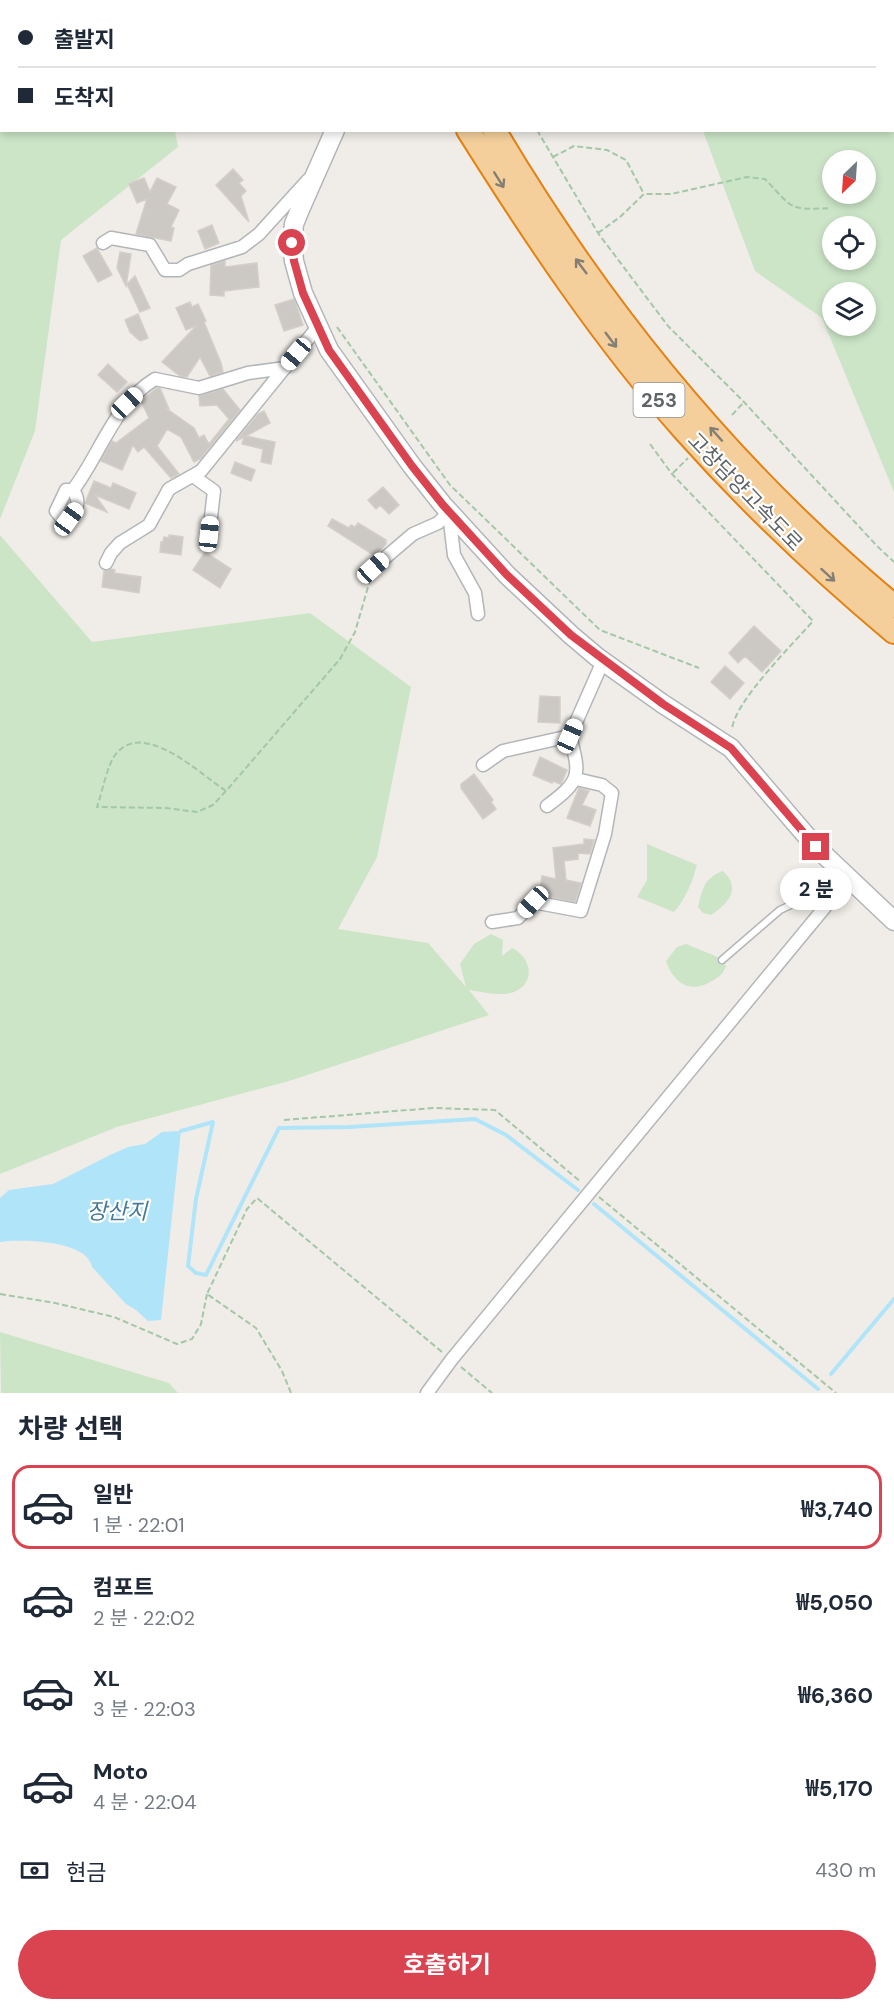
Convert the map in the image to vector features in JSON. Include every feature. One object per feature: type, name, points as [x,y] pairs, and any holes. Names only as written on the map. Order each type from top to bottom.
[{"type":"highway","name":"고창담양고속도로","points":[[469,132],[572,288],[626,360],[684,430],[747,498],[800,549],[894,632]]},
{"type":"highway","name":"고창담양고속도로","points":[[495,132],[572,253],[688,402],[741,462],[802,525],[894,606]]},
{"type":"street","points":[[334,132],[294,224],[292,243],[294,261],[303,293],[325,325],[335,359],[412,466],[449,512],[507,575],[571,635],[603,661],[663,704],[731,748],[816,847],[894,921]]},
{"type":"street","points":[[104,243],[111,238],[150,245],[165,270],[179,270],[188,264],[242,247],[259,234],[317,171]]},
{"type":"street","points":[[106,563],[120,543],[149,525],[169,489],[201,471],[285,368],[325,325]]},
{"type":"street","points":[[73,490],[127,403],[155,380],[199,388],[248,373],[285,368]]},
{"type":"street","points":[[193,476],[214,491],[209,534]]},
{"type":"street","points":[[373,568],[413,534],[438,523],[449,512]]},
{"type":"street","points":[[449,512],[454,555],[475,593],[478,614]]},
{"type":"street","points":[[547,806],[563,794],[576,779],[578,766],[570,736],[603,661]]},
{"type":"street","points":[[483,765],[503,751],[570,736]]},
{"type":"street","points":[[492,922],[518,918],[533,902],[581,911],[605,834],[612,793],[602,785],[576,779]]},
{"type":"street","points":[[427,1393],[452,1359],[849,878]]},
{"type":"lane","points":[[722,960],[780,910],[812,895],[834,896]]},
{"type":"path","points":[[538,132],[598,233],[668,326],[744,402],[876,546],[894,562]]},
{"type":"path","points":[[552,157],[574,146],[607,150],[626,160],[644,194]]},
{"type":"path","points":[[598,233],[620,217],[644,194],[671,194],[747,177],[765,179],[790,206],[801,210],[831,208]]},
{"type":"path","points":[[325,325],[450,484],[600,630],[699,668]]},
{"type":"path","points":[[732,415],[744,402]]},
{"type":"path","points":[[650,444],[672,474],[813,621],[743,701],[732,723],[731,748]]},
{"type":"path","points":[[672,474],[688,458]]},
{"type":"path","points":[[226,791],[172,752],[146,741],[125,746],[114,756],[97,807],[166,808],[197,812],[213,805],[226,791],[340,659],[355,632],[373,568]]},
{"type":"path","points":[[0,1294],[55,1303],[114,1317],[177,1344],[192,1340],[201,1324],[207,1294],[247,1209],[257,1198],[492,1393]]},
{"type":"path","points":[[207,1294],[256,1328],[282,1371],[291,1393]]},
{"type":"green space","points":[[0,132],[175,132],[178,147],[61,240],[35,431],[0,519]]},
{"type":"green space","points":[[703,132],[894,132],[894,492],[829,336],[876,336],[876,282],[822,282],[822,318],[755,271]]},
{"type":"green space","points":[[0,535],[92,642],[310,613],[411,687],[377,857],[338,929],[428,943],[466,987],[460,964],[474,944],[491,934],[503,940],[502,956],[512,948],[524,958],[529,972],[525,984],[506,994],[469,990],[489,1015],[289,1081],[117,1127],[0,1174]]},
{"type":"green space","points":[[647,844],[697,865],[688,890],[674,912],[637,897],[647,880]]},
{"type":"green space","points":[[723,871],[732,884],[730,896],[723,906],[711,915],[703,913],[698,907],[703,889],[708,880]]},
{"type":"green space","points":[[686,944],[720,958],[726,966],[722,974],[710,982],[695,987],[677,980],[666,961],[677,947]]},
{"type":"green space","points":[[0,1332],[169,1383],[178,1393],[1,1393]]},
{"type":"water","name":"장산지","points":[[181,1131],[161,1320],[148,1321],[126,1304],[92,1267],[88,1258],[79,1251],[66,1246],[37,1241],[0,1242],[0,1198],[9,1190],[53,1184],[128,1147],[145,1144],[162,1132]]},
{"type":"building","points":[[233,169],[243,180],[239,183],[246,191],[241,196],[249,222],[216,185]]},
{"type":"building","points":[[144,178],[150,192],[157,178],[176,187],[167,204],[179,210],[171,227],[174,228],[171,241],[136,234],[147,199],[137,203],[129,184]]},
{"type":"building","points":[[212,225],[219,243],[205,249],[198,231]]},
{"type":"building","points":[[97,248],[112,275],[98,282],[83,256]]},
{"type":"building","points":[[120,252],[131,254],[126,286],[117,268]]},
{"type":"building","points":[[225,261],[225,267],[257,263],[259,287],[224,291],[224,296],[210,295],[211,265]]},
{"type":"building","points":[[135,276],[150,308],[140,312],[127,284]]},
{"type":"building","points":[[294,299],[303,325],[284,331],[275,305]]},
{"type":"building","points":[[190,302],[192,307],[198,304],[223,372],[210,376],[200,357],[187,377],[180,376],[162,362],[197,325],[186,330],[176,308]]},
{"type":"building","points":[[138,314],[148,338],[140,341],[130,332],[125,320]]},
{"type":"building","points":[[108,364],[127,382],[117,392],[98,375]]},
{"type":"building","points":[[160,388],[169,409],[167,409],[194,428],[199,438],[204,435],[209,444],[229,419],[217,405],[200,406],[199,396],[223,389],[240,410],[200,459],[194,462],[181,437],[167,429],[157,446],[179,474],[171,478],[144,447],[138,452],[133,445],[122,470],[101,461],[112,441],[116,443],[149,418],[141,401]]},
{"type":"building","points":[[264,411],[270,423],[246,436],[275,442],[271,464],[261,462],[263,449],[242,444],[244,437],[236,441],[258,414]]},
{"type":"building","points":[[235,462],[255,470],[251,481],[231,473]]},
{"type":"building","points":[[94,481],[111,488],[113,483],[136,493],[129,509],[95,495],[107,512],[85,503]]},
{"type":"building","points":[[383,487],[399,505],[389,514],[380,505],[376,509],[368,500]]},
{"type":"building","points":[[332,519],[349,528],[351,525],[355,527],[358,523],[386,540],[386,544],[375,556],[328,526]]},
{"type":"building","points":[[169,535],[183,537],[181,555],[160,552],[161,542],[164,537],[169,538]]},
{"type":"building","points":[[205,552],[231,569],[220,588],[193,570]]},
{"type":"building","points":[[115,570],[114,573],[141,577],[139,593],[102,587],[104,571]]},
{"type":"building","points":[[754,626],[781,651],[762,672],[745,656],[738,663],[729,653]]},
{"type":"building","points":[[725,666],[744,683],[730,699],[711,682]]},
{"type":"building","points":[[540,696],[560,697],[560,723],[538,722]]},
{"type":"building","points":[[540,757],[567,770],[561,784],[552,781],[552,783],[533,775]]},
{"type":"building","points":[[474,774],[493,800],[491,802],[496,809],[483,819],[461,788],[461,784]]},
{"type":"building","points":[[579,788],[589,791],[582,805],[596,810],[590,826],[567,818]]},
{"type":"building","points":[[584,839],[594,840],[590,854],[578,853],[578,859],[564,861],[566,880],[581,883],[575,902],[539,895],[542,876],[556,879],[553,848],[584,844]]},
{"type":"waterway","points":[[181,1131],[213,1122],[196,1199],[188,1266],[196,1273],[206,1275],[279,1128],[349,1127],[475,1119],[506,1135],[578,1190]]},
{"type":"waterway","points":[[594,1204],[818,1389]]},
{"type":"waterway","points":[[831,1374],[894,1299]]},
{"type":"route","points":[[292,243],[294,261],[303,293],[329,350],[412,466],[443,505],[507,575],[597,657],[663,704],[731,748],[816,847]]}]
